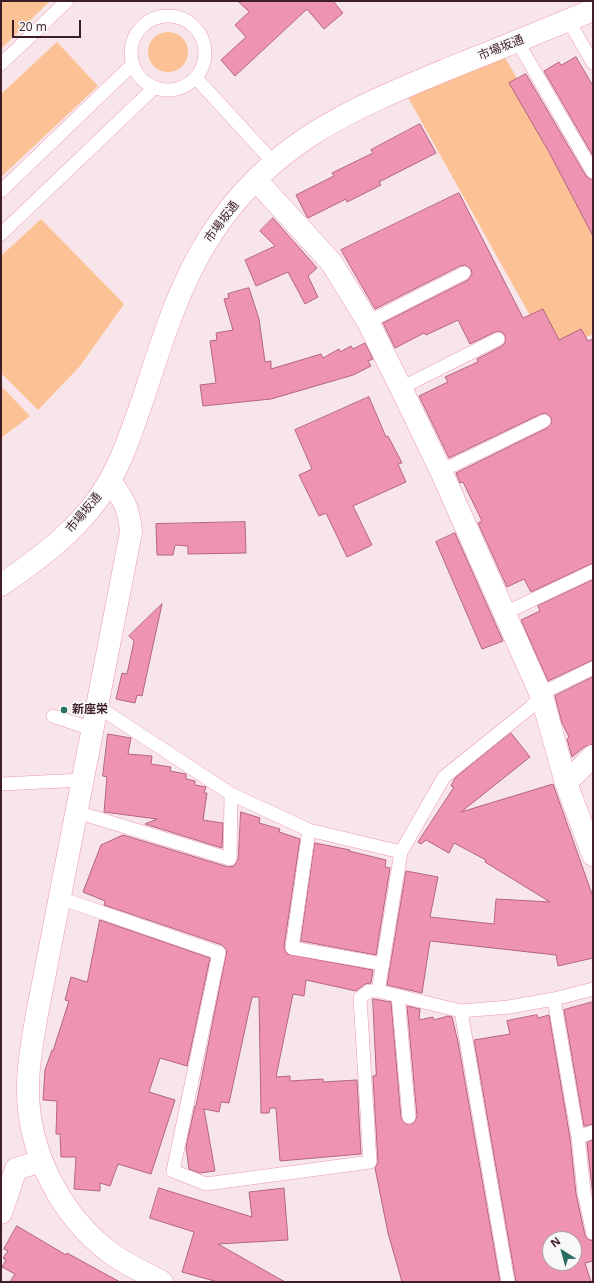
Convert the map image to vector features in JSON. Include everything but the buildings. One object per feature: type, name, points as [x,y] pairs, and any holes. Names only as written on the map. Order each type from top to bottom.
[{"type":"street","name":"市場坂通","points":[[1,585],[56,544],[86,515],[110,481],[124,453],[163,337],[192,267],[210,236],[229,210],[273,162],[313,132],[360,106],[593,10]]},
{"type":"street","points":[[256,180],[320,248],[331,262],[368,322],[401,388],[441,471],[480,561],[506,613],[542,697],[566,783],[593,855]]},
{"type":"street","points":[[110,481],[122,497],[129,513],[131,532],[123,582],[92,729],[37,1014],[28,1086],[31,1125],[42,1161],[63,1202],[82,1227],[112,1254],[162,1282]]},
{"type":"street","points":[[566,783],[593,756]]},
{"type":"street","points":[[1,1214],[16,1170],[42,1161]]},
{"type":"lane","points":[[1,64],[67,1]]},
{"type":"lane","points":[[161,17],[174,17],[186,21],[196,29],[203,40],[205,53],[204,64],[196,78],[180,89],[168,91],[154,88],[146,84],[132,65],[131,53],[133,41],[139,29],[149,21],[161,17]]},
{"type":"lane","points":[[568,20],[593,63]]},
{"type":"lane","points":[[517,41],[593,172]]},
{"type":"lane","points":[[1,191],[132,65]]},
{"type":"lane","points":[[196,78],[273,162]]},
{"type":"lane","points":[[1,234],[154,88]]},
{"type":"lane","points":[[368,322],[464,273]]},
{"type":"lane","points":[[401,388],[498,339]]},
{"type":"lane","points":[[441,471],[544,420]]},
{"type":"lane","points":[[506,613],[593,571]]},
{"type":"lane","points":[[378,991],[401,852],[444,777],[542,697],[546,691],[593,668]]},
{"type":"lane","points":[[97,706],[231,794],[309,830],[401,852]]},
{"type":"lane","points":[[53,716],[92,729]]},
{"type":"lane","points":[[1,784],[83,780]]},
{"type":"lane","points":[[77,812],[230,859],[231,794]]},
{"type":"lane","points":[[309,830],[292,948],[383,964]]},
{"type":"lane","points":[[60,898],[218,953],[173,1171],[206,1184],[370,1162],[360,998],[369,991],[378,991],[461,1011],[509,1008],[593,989]]},
{"type":"lane","points":[[398,996],[409,1117]]},
{"type":"lane","points":[[554,999],[578,1137],[584,1192],[593,1233]]},
{"type":"lane","points":[[461,1011],[508,1282]]},
{"type":"lane","points":[[578,1137],[593,1132]]},
{"type":"shaded area","points":[[1,1],[50,1],[1,49]]},
{"type":"shaded area","points":[[168,32],[182,38],[188,52],[182,66],[168,72],[154,66],[148,52],[154,38]]},
{"type":"shaded area","points":[[57,42],[98,86],[1,177],[1,94]]},
{"type":"shaded area","points":[[503,54],[593,211],[593,334],[551,353],[406,94]]},
{"type":"shaded area","points":[[41,219],[124,304],[80,366],[38,410],[1,373],[1,256]]},
{"type":"shaded area","points":[[1,386],[30,416],[1,438]]},
{"type":"place","name":"新座栄","points":[[64,710]]}]
